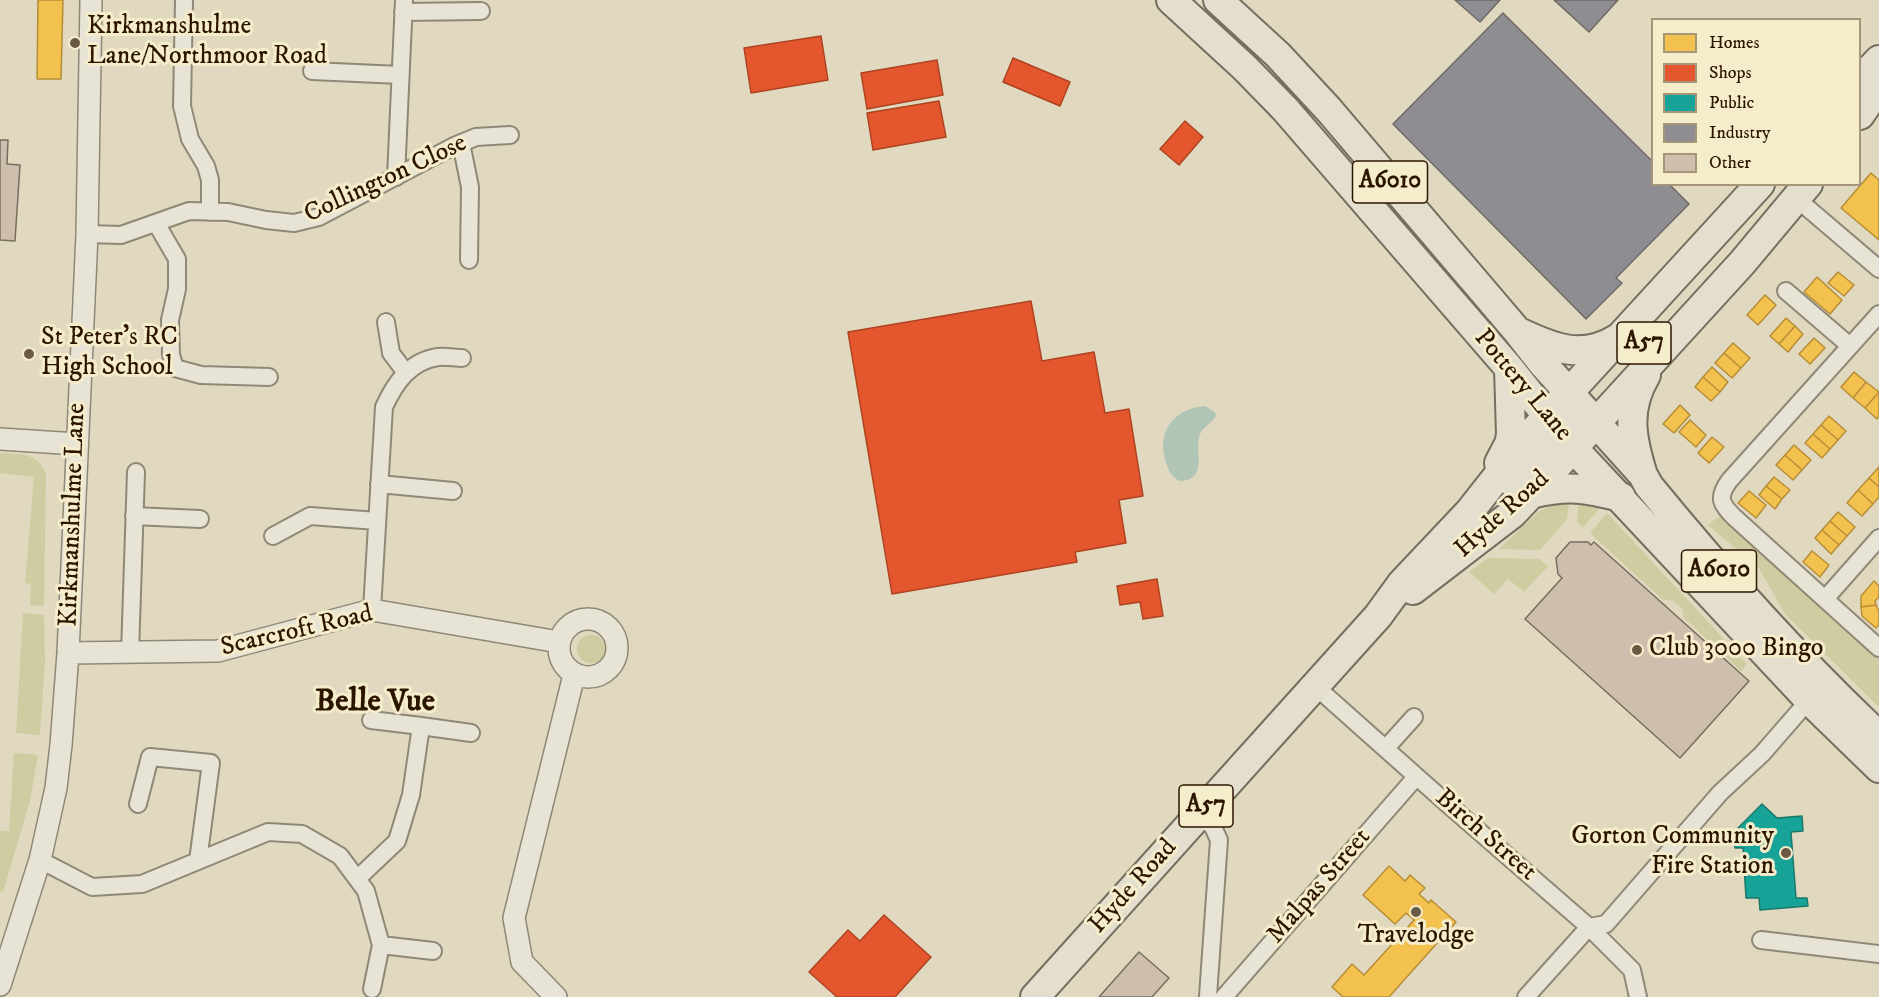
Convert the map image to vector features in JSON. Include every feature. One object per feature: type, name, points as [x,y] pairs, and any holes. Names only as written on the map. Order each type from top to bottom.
[{"type":"highway","name":"Pottery Lane","points":[[1171,0],[1245,68],[1285,109],[1509,368],[1560,432],[1809,700],[1879,768]]},
{"type":"highway","name":"Pottery Lane","points":[[1218,0],[1278,55],[1329,110],[1643,475],[1649,486],[1704,554],[1751,607],[1879,736]]},
{"type":"highway","points":[[1861,79],[1879,60]]},
{"type":"highway","points":[[1861,114],[1879,87]]},
{"type":"highway","name":"Hyde Road","points":[[1583,408],[1623,335],[1758,186]]},
{"type":"highway","name":"Hyde Road","points":[[1378,616],[1512,514],[1531,494],[1560,432],[1583,408],[1659,352],[1742,263],[1803,192]]},
{"type":"highway","name":"A57","points":[[1442,540],[1474,522],[1503,496],[1560,432],[1562,418],[1583,408],[1685,299],[1742,263]]},
{"type":"highway","points":[[1518,332],[1543,344],[1572,352],[1599,347],[1623,335]]},
{"type":"highway","name":"A57","points":[[1643,475],[1634,446],[1632,415],[1641,383],[1659,352]]},
{"type":"highway","name":"A57","points":[[1470,511],[1496,470],[1509,444],[1511,435],[1509,368]]},
{"type":"highway","name":"Hyde Road","points":[[1039,996],[1378,616],[1402,583],[1470,511],[1530,435],[1560,432]]},
{"type":"highway","points":[[1531,494],[1558,488],[1582,488],[1621,497]]},
{"type":"street","name":"Kirkmanshulme Lane","points":[[0,985],[40,861],[56,788],[68,653],[87,234],[91,0]]},
{"type":"street","points":[[184,0],[182,106],[190,139],[206,166],[210,180],[210,212]]},
{"type":"street","points":[[396,177],[403,6],[481,11]]},
{"type":"street","points":[[312,71],[400,75]]},
{"type":"street","name":"Collington Close","points":[[87,234],[121,235],[189,211],[228,212],[294,223],[319,218],[461,143],[476,137],[510,135]]},
{"type":"street","points":[[461,143],[470,187],[469,260]]},
{"type":"street","points":[[1803,192],[1879,269]]},
{"type":"street","points":[[156,223],[177,259],[177,289],[170,320],[171,355],[175,368],[201,375],[269,376]]},
{"type":"street","points":[[1786,291],[1850,346]]},
{"type":"street","points":[[1879,314],[1729,481],[1721,495],[1722,505],[1734,517],[1879,648]]},
{"type":"street","points":[[386,322],[391,353],[406,373]]},
{"type":"street","points":[[372,610],[384,406],[394,384],[413,366],[438,357],[462,358]]},
{"type":"street","points":[[0,439],[77,444]]},
{"type":"street","points":[[130,654],[136,472]]},
{"type":"street","points":[[379,484],[453,491]]},
{"type":"street","points":[[134,516],[200,519]]},
{"type":"street","points":[[273,536],[310,516],[377,521]]},
{"type":"street","points":[[1825,598],[1879,538]]},
{"type":"street","name":"Scarcroft Road","points":[[68,653],[130,654],[218,651],[372,610],[559,642]]},
{"type":"street","points":[[578,620],[597,620],[606,624],[616,640],[618,650],[610,668],[594,678],[574,675],[561,661],[558,652],[562,633],[578,620]]},
{"type":"street","points":[[556,997],[522,962],[514,918],[574,675]]},
{"type":"street","name":"Birch Street","points":[[1315,686],[1589,927],[1632,970],[1638,997]]},
{"type":"street","points":[[1526,997],[1589,927],[1606,924],[1720,793],[1762,754],[1809,700],[1838,697]]},
{"type":"street","points":[[1386,748],[1414,717]]},
{"type":"street","points":[[371,720],[471,733]]},
{"type":"street","points":[[357,879],[397,841],[411,795],[421,726]]},
{"type":"street","points":[[138,804],[150,757],[211,763],[198,861]]},
{"type":"street","name":"Malpas Street","points":[[1224,997],[1416,777]]},
{"type":"street","points":[[1200,814],[1213,827],[1219,840],[1209,997]]},
{"type":"street","points":[[40,861],[92,887],[142,884],[268,832],[302,834],[340,856],[366,891],[381,945],[372,989]]},
{"type":"street","points":[[1761,940],[1879,954]]},
{"type":"street","points":[[381,945],[433,951]]},
{"type":"shaded area","points":[[1205,406],[1215,412],[1216,416],[1200,434],[1199,463],[1195,476],[1180,481],[1172,476],[1166,463],[1163,441],[1166,432],[1176,417],[1194,408]]},
{"type":"shaded area","points":[[0,453],[21,454],[33,458],[43,467],[46,474],[44,606],[30,605],[31,584],[25,583],[34,477],[0,473]]},
{"type":"shaded area","points":[[1563,501],[1569,501],[1567,519],[1540,550],[1499,549],[1538,512]]},
{"type":"shaded area","points":[[1579,501],[1600,508],[1583,527],[1577,522]]},
{"type":"shaded area","points":[[1607,513],[1747,664],[1741,671],[1684,618],[1682,608],[1673,601],[1662,599],[1590,533]]},
{"type":"shaded area","points":[[1721,515],[1879,657],[1879,707],[1785,614],[1759,568],[1708,525]]},
{"type":"shaded area","points":[[1488,558],[1539,559],[1548,566],[1524,592],[1508,579],[1494,594],[1469,572]]},
{"type":"shaded area","points":[[23,613],[44,615],[45,663],[40,735],[16,733]]},
{"type":"shaded area","points":[[591,635],[601,639],[605,649],[601,659],[591,663],[581,659],[577,649],[581,639]]},
{"type":"shaded area","points":[[14,753],[38,755],[30,801],[3,892],[0,891],[0,831],[9,831]]},
{"type":"building: Homes","points":[[38,0],[63,0],[61,79],[37,79]]},
{"type":"building: Homes","points":[[1871,173],[1879,180],[1879,240],[1841,208]]},
{"type":"building: Homes","points":[[1838,272],[1854,285],[1844,296],[1828,283]]},
{"type":"building: Homes","points":[[1817,277],[1842,300],[1830,314],[1804,292]]},
{"type":"building: Homes","points":[[1765,295],[1776,305],[1758,325],[1747,315]]},
{"type":"building: Homes","points":[[1786,318],[1795,326],[1779,344],[1770,336]]},
{"type":"building: Homes","points":[[1795,326],[1803,334],[1788,352],[1779,344]]},
{"type":"building: Homes","points":[[1814,338],[1825,348],[1810,364],[1799,354]]},
{"type":"building: Homes","points":[[1733,343],[1750,358],[1741,368],[1724,353]]},
{"type":"building: Homes","points":[[1724,353],[1741,368],[1732,378],[1715,363]]},
{"type":"building: Homes","points":[[1712,367],[1728,382],[1720,392],[1703,377]]},
{"type":"building: Homes","points":[[1854,372],[1866,382],[1853,398],[1841,387]]},
{"type":"building: Homes","points":[[1703,377],[1720,392],[1711,401],[1695,387]]},
{"type":"building: Homes","points":[[1866,382],[1879,392],[1865,408],[1853,398]]},
{"type":"building: Homes","points":[[1879,392],[1879,416],[1877,419],[1865,408]]},
{"type":"building: Homes","points":[[1680,405],[1690,415],[1674,433],[1663,424]]},
{"type":"building: Homes","points":[[1829,416],[1846,431],[1838,440],[1821,425]]},
{"type":"building: Homes","points":[[1690,420],[1706,435],[1696,447],[1679,432]]},
{"type":"building: Homes","points":[[1821,425],[1838,440],[1830,449],[1813,434]]},
{"type":"building: Homes","points":[[1813,434],[1830,449],[1822,458],[1805,443]]},
{"type":"building: Homes","points":[[1712,437],[1724,447],[1709,463],[1698,453]]},
{"type":"building: Homes","points":[[1794,445],[1811,460],[1802,470],[1785,455]]},
{"type":"building: Homes","points":[[1785,455],[1802,470],[1793,480],[1776,465]]},
{"type":"building: Homes","points":[[1879,467],[1879,487],[1869,478]]},
{"type":"building: Homes","points":[[1774,477],[1790,490],[1782,499],[1766,486]]},
{"type":"building: Homes","points":[[1869,478],[1879,487],[1879,497],[1873,504],[1858,490]]},
{"type":"building: Homes","points":[[1766,486],[1782,499],[1775,509],[1759,495]]},
{"type":"building: Homes","points":[[1858,490],[1873,504],[1862,516],[1847,503]]},
{"type":"building: Homes","points":[[1749,491],[1766,505],[1756,518],[1738,503]]},
{"type":"building: Homes","points":[[1838,512],[1855,527],[1847,536],[1830,521]]},
{"type":"building: Homes","points":[[1830,521],[1847,536],[1839,545],[1822,530]]},
{"type":"building: Homes","points":[[1822,530],[1839,545],[1831,554],[1815,538]]},
{"type":"building: Homes","points":[[1812,551],[1829,565],[1820,577],[1803,562]]},
{"type":"building: Homes","points":[[1874,581],[1879,586],[1876,605],[1861,607],[1861,596]]},
{"type":"building: Homes","points":[[1876,605],[1879,611],[1879,625],[1876,628],[1862,616],[1861,607]]},
{"type":"building: Homes","points":[[1389,866],[1405,881],[1410,875],[1425,888],[1419,894],[1429,903],[1431,900],[1456,922],[1389,997],[1343,997],[1332,987],[1352,964],[1364,975],[1414,920],[1406,913],[1395,924],[1363,895]]},
{"type":"building: Shops","points":[[821,36],[828,80],[751,93],[744,48]]},
{"type":"building: Shops","points":[[1013,58],[1070,82],[1060,106],[1003,82]]},
{"type":"building: Shops","points":[[937,60],[943,95],[867,109],[861,73]]},
{"type":"building: Shops","points":[[939,101],[946,137],[873,150],[867,113]]},
{"type":"building: Shops","points":[[1185,121],[1203,137],[1179,165],[1160,149]]},
{"type":"building: Shops","points":[[1031,301],[1042,361],[1094,352],[1105,413],[1129,409],[1143,496],[1119,500],[1126,543],[1075,552],[1077,562],[892,594],[848,332]]},
{"type":"building: Shops","points":[[1157,579],[1163,616],[1143,619],[1140,602],[1120,605],[1117,586]]},
{"type":"building: Shops","points":[[884,915],[931,957],[895,997],[837,997],[809,972],[848,930],[860,941]]},
{"type":"building: Public","points":[[1762,804],[1777,818],[1802,816],[1803,831],[1791,832],[1796,898],[1807,898],[1808,906],[1760,910],[1759,898],[1746,898],[1743,848],[1735,848],[1734,840],[1730,836]]},
{"type":"building: Industry","points":[[1455,0],[1500,0],[1480,22]]},
{"type":"building: Industry","points":[[1554,0],[1618,0],[1589,32]]},
{"type":"building: Industry","points":[[1503,13],[1651,160],[1651,186],[1671,186],[1689,204],[1616,278],[1622,283],[1586,319],[1393,124]]},
{"type":"building: Other","points":[[0,140],[8,140],[7,164],[20,165],[15,241],[0,240]]},
{"type":"building: Other","name":"Club 3000 Bingo","points":[[1570,542],[1588,542],[1591,545],[1594,542],[1749,681],[1680,758],[1525,619],[1562,578],[1558,574],[1556,558]]},
{"type":"building: Other","points":[[1139,952],[1169,978],[1152,997],[1099,997]]},
{"type":"place","name":"Kirkmanshulme Lane/Northmoor Road","points":[[75,43]]},
{"type":"place","name":"St Peter's RC High School","points":[[29,354]]},
{"type":"place","name":"Club 3000 Bingo","points":[[1637,650]]},
{"type":"place","name":"Gorton Community Fire Station","points":[[1786,853]]},
{"type":"place","name":"Travelodge","points":[[1416,912]]},
{"type":"district","name":"Belle Vue","points":[[375,703]]}]
